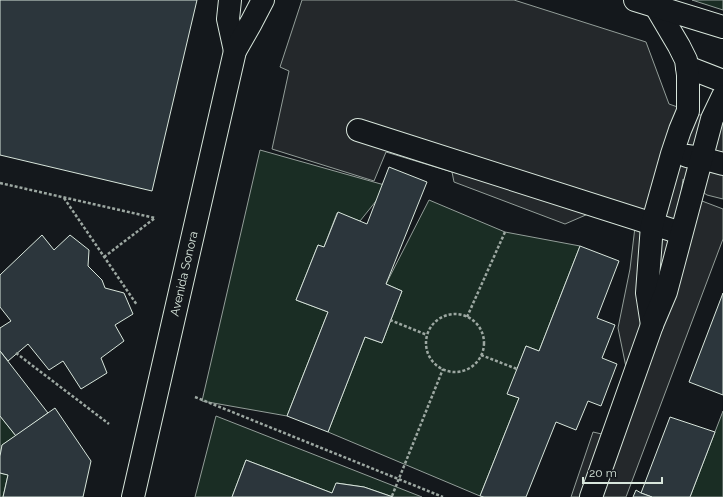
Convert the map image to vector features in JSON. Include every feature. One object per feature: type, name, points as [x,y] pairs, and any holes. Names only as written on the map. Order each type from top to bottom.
[{"type":"main road","name":"Avenida Sonora","points":[[230,0],[228,20],[235,51]]},
{"type":"main road","name":"Avenida Sonora","points":[[133,497],[235,51],[252,23],[263,0]]},
{"type":"main road","points":[[635,0],[723,27]]},
{"type":"main road","points":[[652,325],[647,294],[652,225],[665,153],[680,130],[688,111],[686,60],[680,46],[656,7]]},
{"type":"main road","points":[[687,67],[723,81]]},
{"type":"main road","points":[[591,497],[652,325],[666,292],[712,119],[723,96]]},
{"type":"main road","points":[[358,130],[681,234]]},
{"type":"main road","points":[[665,153],[701,158],[723,164]]},
{"type":"path","points":[[0,183],[155,218],[104,257]]},
{"type":"path","points":[[63,197],[137,305]]},
{"type":"path","points":[[467,318],[505,232]]},
{"type":"path","points":[[455,314],[467,318],[472,320],[478,326],[483,335],[484,345],[481,355],[476,363],[468,369],[458,372],[449,372],[439,368],[432,361],[426,344],[427,335],[431,327],[445,316],[455,314]]},
{"type":"path","points":[[390,320],[427,335]]},
{"type":"path","points":[[16,353],[109,424]]},
{"type":"path","points":[[481,355],[517,370]]},
{"type":"path","points":[[392,496],[443,369]]},
{"type":"path","points":[[195,397],[443,497]]},
{"type":"green space","points":[[692,0],[723,0],[723,10]]},
{"type":"green space","points":[[260,150],[388,186],[360,221],[337,213],[324,247],[318,245],[296,300],[328,312],[287,416],[202,401]]},
{"type":"green space","points":[[429,200],[505,232],[580,246],[539,351],[526,346],[508,394],[519,398],[480,496],[328,432],[365,337],[382,343],[402,291],[386,284]]},
{"type":"green space","points":[[723,411],[723,497],[690,497]]},
{"type":"green space","points":[[0,416],[16,436],[2,445],[0,456]]},
{"type":"green space","points":[[216,416],[422,497],[393,497],[364,487],[337,483],[332,493],[246,460],[232,497],[195,497]]},
{"type":"green space","points":[[0,473],[8,475],[3,497],[0,497]]},
{"type":"shaded area","points":[[302,0],[514,0],[646,42],[669,104],[723,123],[723,199],[707,195],[683,179],[681,193],[723,209],[723,239],[626,497],[571,497],[593,432],[606,435],[627,372],[618,328],[630,269],[635,227],[595,211],[565,224],[454,182],[452,172],[386,152],[374,181],[272,149],[289,71],[280,67]]},
{"type":"building","points":[[0,0],[197,0],[152,191],[0,155]]},
{"type":"building","points":[[389,167],[427,182],[386,284],[402,291],[382,343],[365,337],[328,432],[287,416],[328,312],[296,300],[318,245],[324,247],[338,212],[367,224]]},
{"type":"building","points":[[42,235],[54,250],[70,235],[89,250],[88,266],[102,280],[105,288],[124,293],[133,314],[115,325],[124,341],[101,358],[107,373],[81,389],[63,361],[49,370],[28,344],[8,361],[0,351],[0,328],[11,321],[0,307],[0,275]]},
{"type":"building","points":[[580,246],[619,261],[597,318],[615,325],[602,358],[617,364],[601,406],[588,401],[576,430],[556,422],[526,497],[480,496],[519,398],[507,394],[526,346],[539,351]]},
{"type":"building","points":[[723,293],[723,395],[689,382]]},
{"type":"building","points":[[0,351],[48,413],[16,436],[0,416]]},
{"type":"building","points":[[55,408],[91,461],[83,497],[3,497],[8,475],[0,473],[0,456],[2,445]]},
{"type":"building","points":[[670,417],[715,432],[690,497],[652,497],[641,493]]},
{"type":"building","points":[[246,460],[332,493],[336,483],[364,487],[393,497],[232,497]]},
{"type":"building","points":[[636,490],[641,493],[652,497],[633,497]]}]
